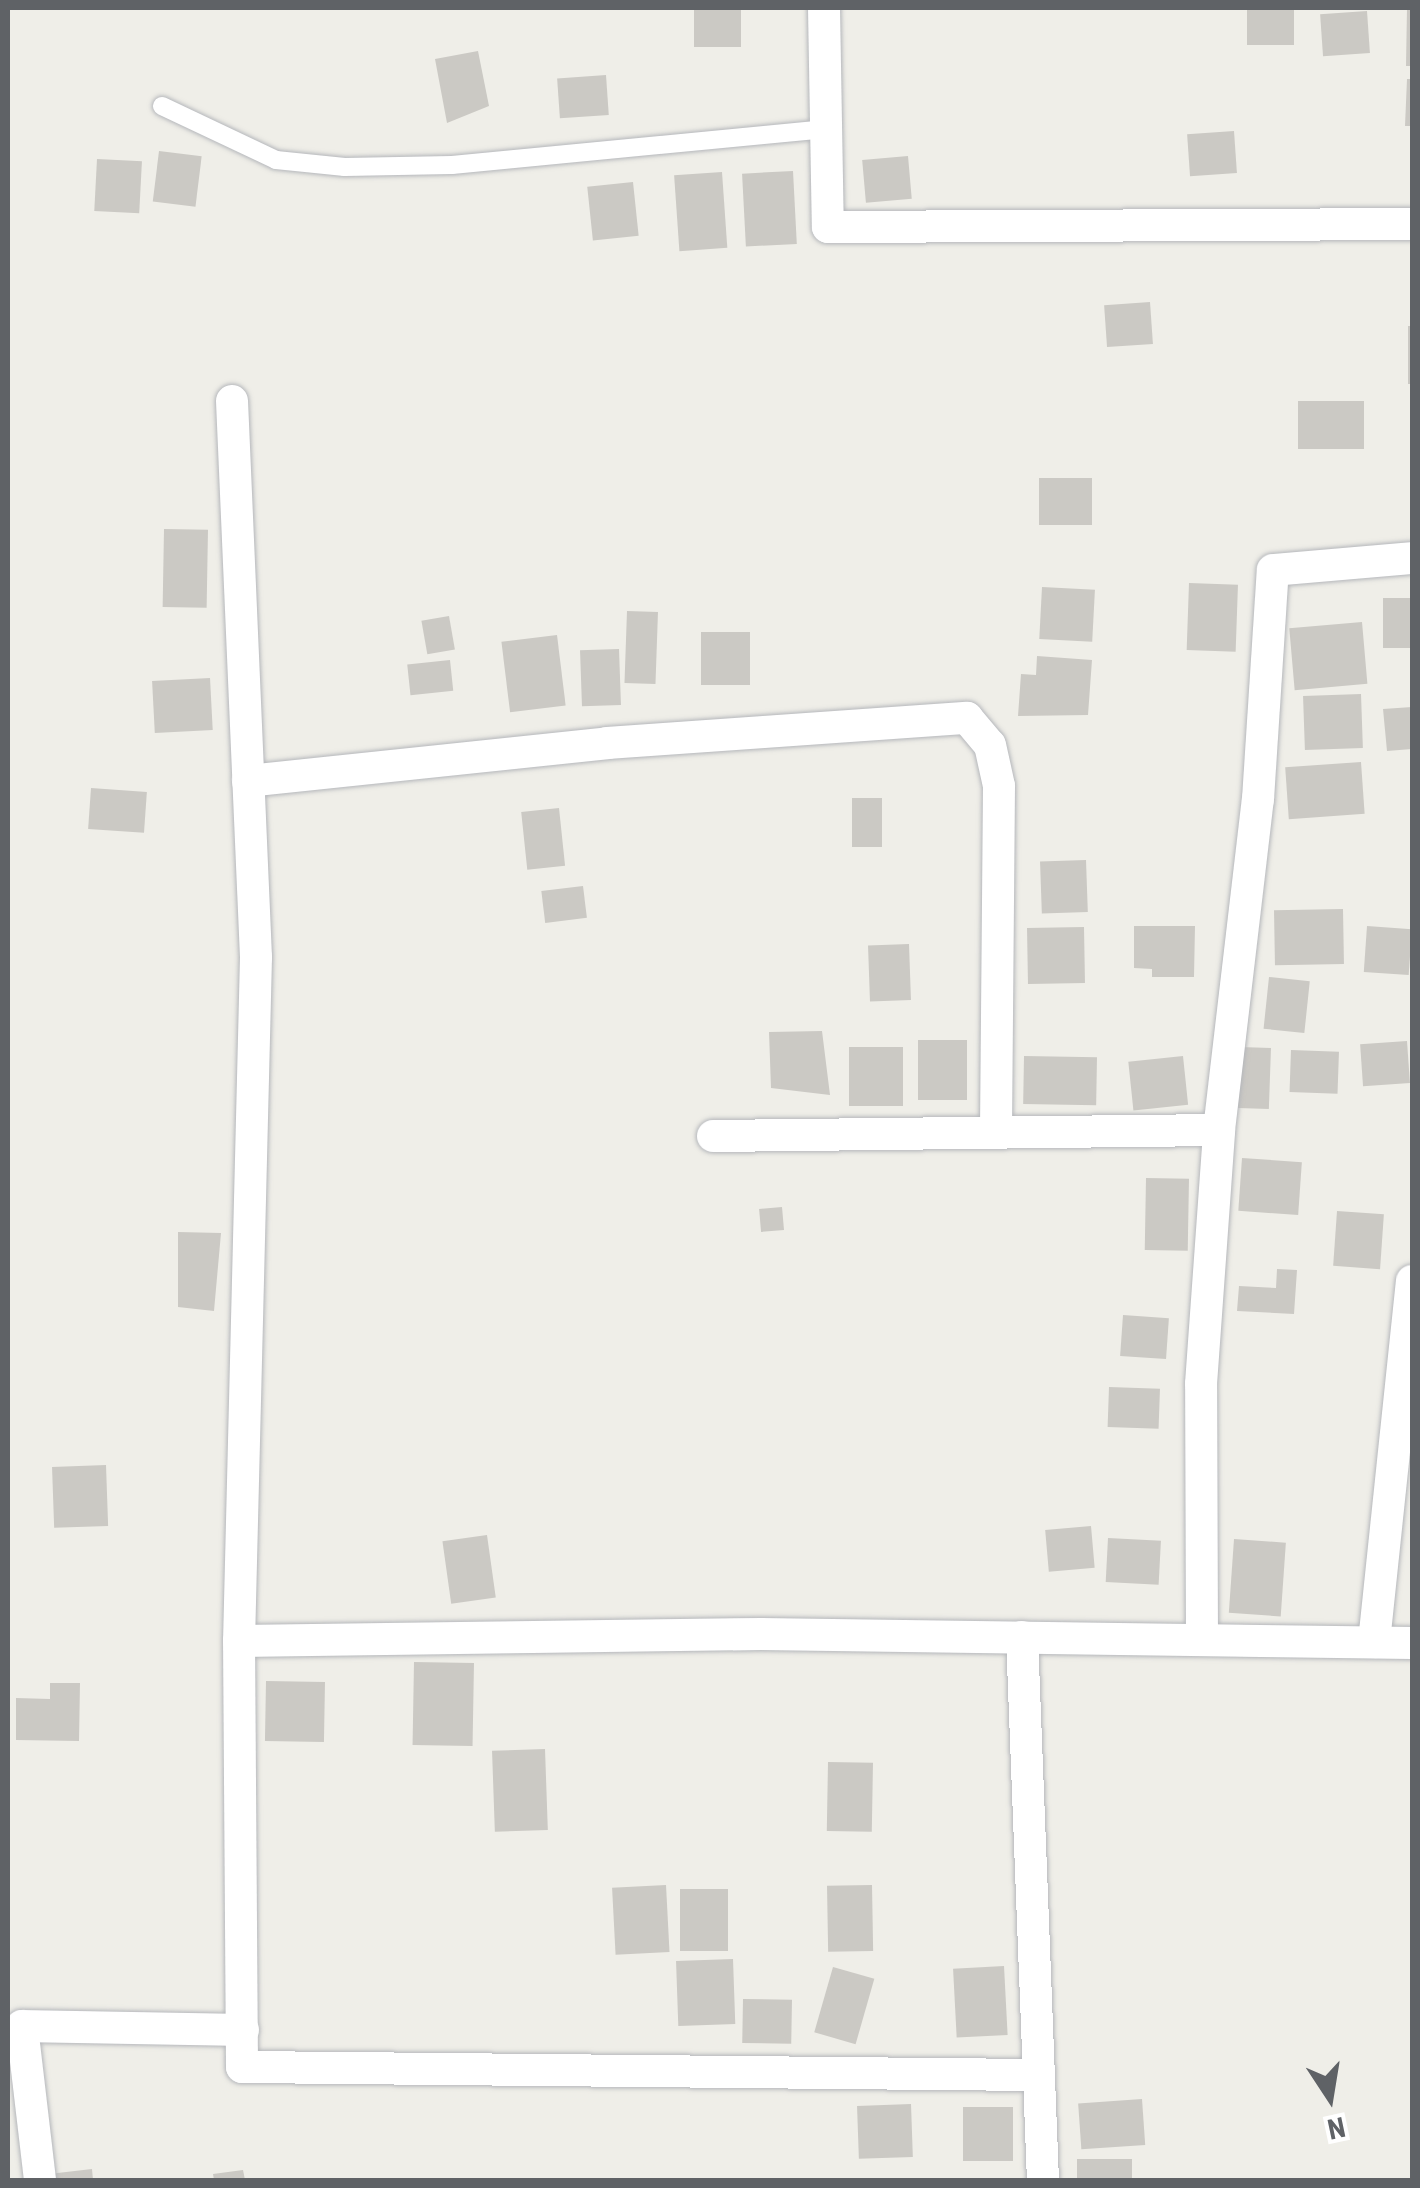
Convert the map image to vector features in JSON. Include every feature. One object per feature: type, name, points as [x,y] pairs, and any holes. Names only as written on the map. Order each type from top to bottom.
[{"type":"street","points":[[824,8],[828,228],[1412,224]]},
{"type":"street","points":[[232,401],[256,956],[240,1641],[242,2067],[1035,2074]]},
{"type":"street","points":[[1202,1640],[1201,1384],[1218,1130],[1258,799],[1272,570],[1412,558]]},
{"type":"street","points":[[248,781],[606,743],[967,718],[990,745],[1000,786],[996,1132]]},
{"type":"street","points":[[713,1136],[1218,1130]]},
{"type":"street","points":[[1374,1642],[1412,1281]]},
{"type":"street","points":[[240,1641],[1022,1637],[1412,1643]]},
{"type":"street","points":[[1022,1637],[1035,2074],[1043,2180]]},
{"type":"street","points":[[40,2180],[22,2026],[243,2030]]},
{"type":"lane","points":[[162,106],[276,160],[345,167],[452,164],[826,128]]},
{"type":"building","points":[[694,8],[741,8],[741,47],[694,47]]},
{"type":"building","points":[[1247,8],[1294,8],[1294,45],[1247,45]]},
{"type":"building","points":[[1407,8],[1412,8],[1412,66],[1406,66]]},
{"type":"building","points":[[1367,11],[1370,53],[1323,56],[1320,14]]},
{"type":"building","points":[[478,51],[489,106],[447,123],[435,59]]},
{"type":"building","points":[[606,75],[609,115],[560,118],[557,78]]},
{"type":"building","points":[[1407,79],[1412,79],[1412,126],[1405,126]]},
{"type":"building","points":[[1234,131],[1237,173],[1190,176],[1187,134]]},
{"type":"building","points":[[159,151],[202,156],[195,207],[153,202]]},
{"type":"building","points":[[908,156],[912,199],[866,203],[862,160]]},
{"type":"building","points":[[97,159],[142,161],[139,213],[94,211]]},
{"type":"building","points":[[793,171],[797,244],[746,247],[742,174]]},
{"type":"building","points":[[722,172],[727,248],[679,251],[674,175]]},
{"type":"building","points":[[633,182],[639,236],[593,241],[587,187]]},
{"type":"building","points":[[1150,302],[1153,344],[1107,347],[1104,305]]},
{"type":"building","points":[[1408,326],[1412,326],[1412,384],[1408,384]]},
{"type":"building","points":[[1298,401],[1364,401],[1364,449],[1298,449]]},
{"type":"building","points":[[1039,478],[1092,478],[1092,525],[1039,525]]},
{"type":"building","points":[[164,529],[208,530],[207,608],[163,607]]},
{"type":"building","points":[[1189,583],[1238,585],[1236,652],[1187,650]]},
{"type":"building","points":[[1042,587],[1095,590],[1092,642],[1039,639]]},
{"type":"building","points":[[1383,598],[1412,598],[1412,648],[1383,648]]},
{"type":"building","points":[[627,611],[658,612],[655,684],[624,683]]},
{"type":"building","points":[[449,616],[455,649],[427,654],[421,621]]},
{"type":"building","points":[[1362,622],[1367,684],[1295,690],[1289,628]]},
{"type":"building","points":[[701,632],[750,632],[750,685],[701,685]]},
{"type":"building","points":[[557,635],[566,705],[510,712],[501,642]]},
{"type":"building","points":[[619,649],[621,705],[582,706],[580,650]]},
{"type":"building","points":[[1037,656],[1092,660],[1088,715],[1018,716],[1021,674],[1036,675]]},
{"type":"building","points":[[450,660],[453,691],[410,695],[407,664]]},
{"type":"building","points":[[210,678],[213,730],[155,733],[152,681]]},
{"type":"building","points":[[1361,694],[1363,748],[1305,750],[1303,696]]},
{"type":"building","points":[[1412,707],[1412,749],[1387,751],[1383,709]]},
{"type":"building","points":[[1361,762],[1365,814],[1289,819],[1285,767]]},
{"type":"building","points":[[91,788],[147,792],[144,833],[88,829]]},
{"type":"building","points":[[852,798],[882,798],[882,847],[852,847]]},
{"type":"building","points":[[559,808],[565,866],[527,870],[521,812]]},
{"type":"building","points":[[1086,860],[1088,912],[1042,914],[1040,862]]},
{"type":"building","points":[[583,886],[587,918],[545,923],[541,891]]},
{"type":"building","points":[[1343,909],[1344,964],[1275,965],[1274,910]]},
{"type":"building","points":[[1134,926],[1195,926],[1194,977],[1152,977],[1152,969],[1134,968]]},
{"type":"building","points":[[1367,926],[1412,929],[1409,975],[1364,972]]},
{"type":"building","points":[[1084,927],[1085,983],[1028,984],[1027,928]]},
{"type":"building","points":[[909,944],[911,1000],[870,1001],[868,945]]},
{"type":"building","points":[[1269,977],[1310,981],[1304,1033],[1264,1029]]},
{"type":"building","points":[[822,1031],[830,1095],[771,1088],[769,1032]]},
{"type":"building","points":[[918,1040],[967,1040],[967,1100],[918,1100]]},
{"type":"building","points":[[1407,1041],[1410,1083],[1363,1086],[1360,1044]]},
{"type":"building","points":[[849,1047],[903,1047],[903,1106],[849,1106]]},
{"type":"building","points":[[1240,1047],[1271,1048],[1269,1109],[1238,1108]]},
{"type":"building","points":[[1291,1050],[1339,1052],[1338,1094],[1290,1092]]},
{"type":"building","points":[[1024,1056],[1097,1057],[1096,1105],[1023,1104]]},
{"type":"building","points":[[1183,1056],[1188,1105],[1133,1110],[1128,1062]]},
{"type":"building","points":[[1242,1158],[1302,1162],[1298,1215],[1238,1211]]},
{"type":"building","points":[[1146,1178],[1189,1179],[1188,1251],[1145,1250]]},
{"type":"building","points":[[782,1207],[784,1230],[761,1232],[759,1209]]},
{"type":"building","points":[[1337,1211],[1384,1214],[1380,1269],[1333,1266]]},
{"type":"building","points":[[178,1232],[221,1233],[214,1311],[178,1307]]},
{"type":"building","points":[[1277,1269],[1297,1270],[1294,1314],[1237,1311],[1239,1286],[1276,1288]]},
{"type":"building","points":[[1123,1315],[1169,1318],[1166,1359],[1120,1356]]},
{"type":"building","points":[[1109,1387],[1160,1389],[1159,1429],[1108,1427]]},
{"type":"building","points":[[106,1465],[108,1526],[54,1528],[52,1467]]},
{"type":"building","points":[[1091,1526],[1095,1568],[1049,1572],[1045,1530]]},
{"type":"building","points":[[487,1535],[496,1597],[451,1604],[442,1541]]},
{"type":"building","points":[[1108,1538],[1161,1541],[1159,1585],[1106,1582]]},
{"type":"building","points":[[1234,1539],[1286,1543],[1281,1616],[1229,1613]]},
{"type":"building","points":[[414,1662],[474,1663],[473,1746],[413,1745]]},
{"type":"building","points":[[266,1681],[325,1682],[324,1742],[265,1741]]},
{"type":"building","points":[[50,1683],[80,1683],[79,1741],[16,1740],[16,1698],[50,1699]]},
{"type":"building","points":[[545,1749],[548,1830],[495,1832],[492,1751]]},
{"type":"building","points":[[828,1762],[873,1763],[872,1832],[827,1831]]},
{"type":"building","points":[[666,1885],[670,1952],[616,1955],[612,1888]]},
{"type":"building","points":[[872,1885],[873,1951],[828,1952],[827,1886]]},
{"type":"building","points":[[680,1889],[728,1889],[728,1951],[680,1951]]},
{"type":"building","points":[[733,1959],[735,2024],[678,2026],[676,1961]]},
{"type":"building","points":[[1004,1966],[1008,2035],[957,2038],[953,1969]]},
{"type":"building","points":[[833,1967],[874,1979],[856,2044],[814,2032]]},
{"type":"building","points":[[743,1999],[792,2000],[791,2044],[742,2043]]},
{"type":"building","points":[[1142,2099],[1145,2145],[1081,2149],[1078,2103]]},
{"type":"building","points":[[911,2104],[913,2157],[859,2159],[857,2106]]},
{"type":"building","points":[[963,2107],[1013,2107],[1013,2161],[963,2161]]},
{"type":"building","points":[[1077,2159],[1132,2159],[1132,2180],[1077,2180]]},
{"type":"building","points":[[92,2169],[93,2180],[50,2180],[49,2174]]},
{"type":"building","points":[[243,2170],[245,2180],[214,2180],[213,2174]]}]
